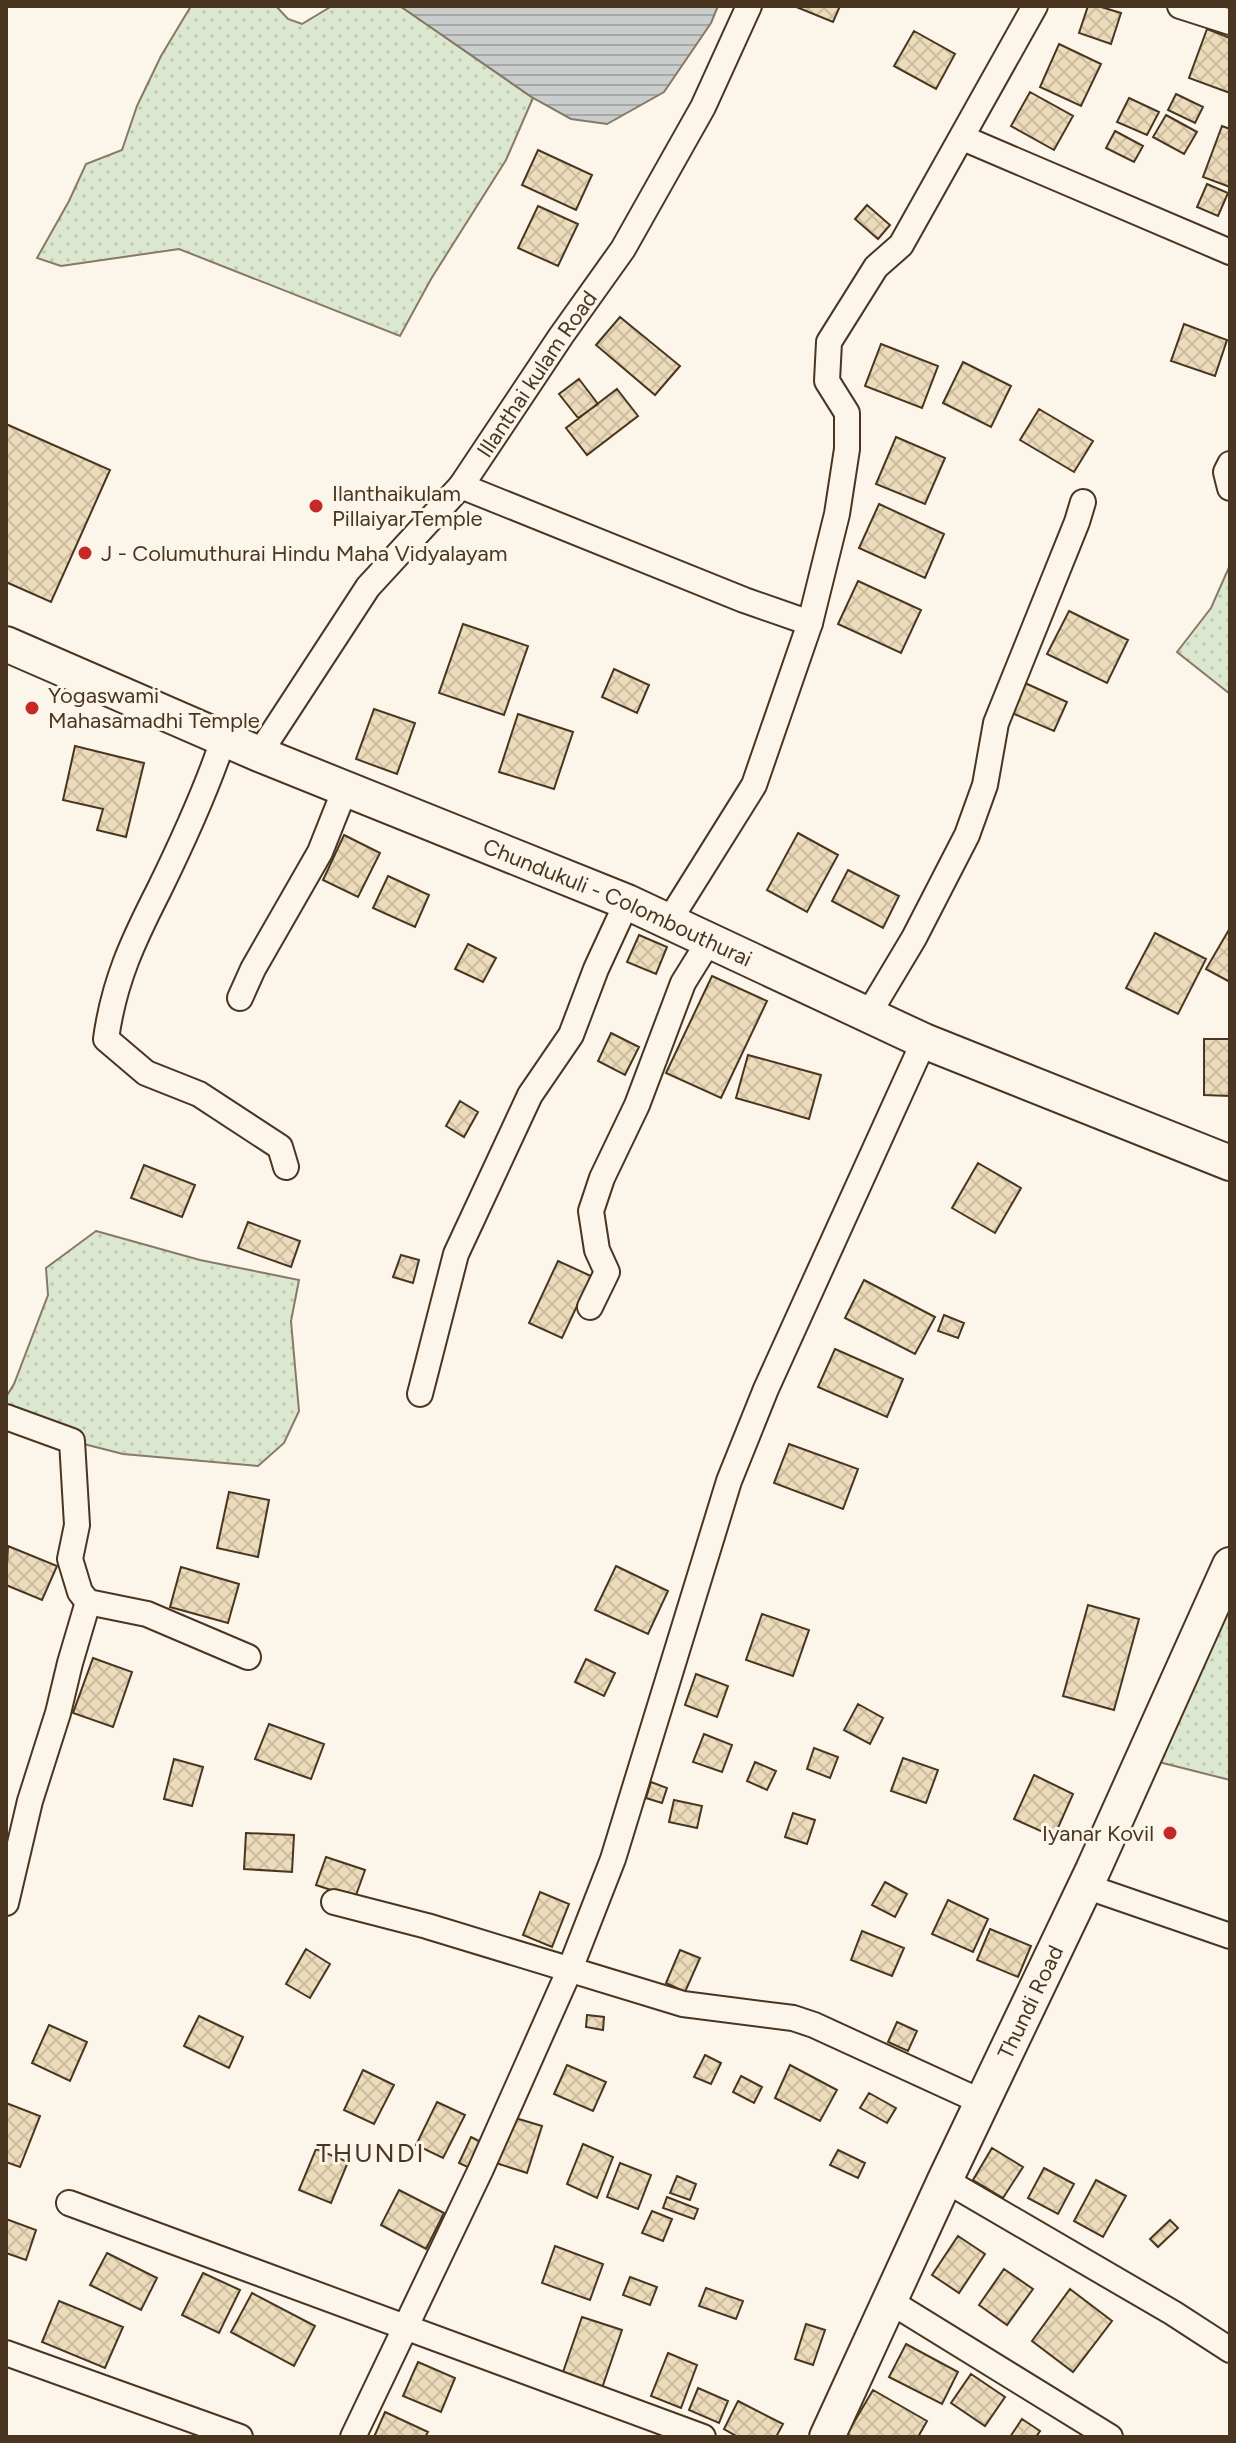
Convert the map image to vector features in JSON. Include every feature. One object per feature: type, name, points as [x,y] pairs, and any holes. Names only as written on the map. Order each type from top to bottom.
[{"type":"main road","name":"Chundukuli - Colombouthurai","points":[[6,644],[259,754],[627,902],[924,1041],[1230,1163]]},
{"type":"main road","name":"Thundi Road","points":[[827,2437],[1085,1886],[1230,1565]]},
{"type":"street","name":"Illanthai kulam Road","points":[[259,754],[368,587],[461,486],[623,249],[703,107],[749,6]]},
{"type":"street","points":[[669,921],[754,785],[810,623],[837,514],[847,449],[847,413],[827,381],[829,342],[876,267],[901,245],[1035,6]]},
{"type":"street","points":[[1180,6],[1230,22]]},
{"type":"street","points":[[963,138],[1230,252]]},
{"type":"street","points":[[1230,464],[1226,472],[1230,488]]},
{"type":"street","points":[[461,486],[744,600],[810,623]]},
{"type":"street","points":[[868,1015],[914,938],[967,835],[985,785],[996,723],[1083,502]]},
{"type":"street","points":[[224,737],[139,927],[111,1001],[106,1039],[146,1073],[199,1094],[280,1147],[286,1167]]},
{"type":"street","points":[[240,998],[253,969],[320,852],[345,789]]},
{"type":"street","points":[[420,1394],[456,1254],[530,1095],[571,1035],[596,969],[627,902]]},
{"type":"street","points":[[590,1307],[607,1272],[597,1250],[591,1211],[602,1178],[637,1105],[683,983],[709,941]]},
{"type":"street","points":[[353,2437],[570,1969],[618,1844],[729,1481],[766,1389],[924,1041]]},
{"type":"street","points":[[6,1417],[72,1441],[77,1525],[70,1559],[80,1592],[88,1602],[147,1614],[248,1657]]},
{"type":"street","points":[[6,1903],[30,1801],[88,1602]]},
{"type":"street","points":[[1085,1886],[1230,1936]]},
{"type":"street","points":[[334,1902],[427,1926],[683,2004],[793,2018],[982,2102]]},
{"type":"street","points":[[945,2180],[1173,2313],[1230,2350]]},
{"type":"street","points":[[69,2203],[703,2437]]},
{"type":"street","points":[[891,2302],[1110,2437]]},
{"type":"street","points":[[6,2353],[240,2437]]},
{"type":"green space","points":[[191,6],[276,6],[288,19],[302,24],[332,6],[400,6],[533,98],[506,160],[431,279],[400,336],[179,249],[61,266],[37,258],[86,164],[122,150],[137,106],[161,56]]},
{"type":"green space","points":[[1230,565],[1230,694],[1177,652],[1211,608]]},
{"type":"green space","points":[[96,1231],[200,1260],[299,1280],[291,1321],[299,1411],[284,1443],[258,1466],[123,1454],[72,1441],[6,1417],[6,1397],[14,1384],[48,1295],[46,1268]]},
{"type":"green space","points":[[1230,1565],[1230,1780],[1143,1758]]},
{"type":"shaded area","points":[[400,6],[718,6],[711,23],[664,92],[607,124],[571,119],[533,98]]},
{"type":"building","points":[[794,6],[840,6],[833,22]]},
{"type":"building","points":[[1088,6],[1121,13],[1111,44],[1079,33]]},
{"type":"building","points":[[1207,29],[1230,38],[1230,93],[1189,78]]},
{"type":"building","points":[[914,31],[955,54],[936,89],[894,66]]},
{"type":"building","points":[[1059,44],[1101,64],[1081,106],[1040,87]]},
{"type":"building","points":[[1030,92],[1073,116],[1054,150],[1011,126]]},
{"type":"building","points":[[1176,94],[1203,107],[1195,123],[1168,110]]},
{"type":"building","points":[[1129,98],[1159,112],[1147,135],[1117,122]]},
{"type":"building","points":[[1166,115],[1197,132],[1184,154],[1153,137]]},
{"type":"building","points":[[1222,126],[1230,129],[1230,187],[1203,177]]},
{"type":"building","points":[[1115,131],[1143,146],[1134,162],[1106,148]]},
{"type":"building","points":[[538,150],[592,175],[576,210],[522,185]]},
{"type":"building","points":[[1207,184],[1228,193],[1218,216],[1197,207]]},
{"type":"building","points":[[867,205],[890,225],[878,239],[855,219]]},
{"type":"building","points":[[538,206],[578,224],[558,266],[518,248]]},
{"type":"building","points":[[620,317],[680,366],[655,395],[596,345]]},
{"type":"building","points":[[1184,324],[1227,340],[1215,376],[1171,361]]},
{"type":"building","points":[[881,344],[938,366],[922,408],[865,386]]},
{"type":"building","points":[[963,362],[1011,386],[991,427],[943,403]]},
{"type":"building","points":[[579,379],[598,404],[578,418],[559,394]]},
{"type":"building","points":[[617,389],[638,416],[587,455],[566,428]]},
{"type":"building","points":[[1039,409],[1093,441],[1074,472],[1020,440]]},
{"type":"building","points":[[6,424],[110,470],[51,602],[6,582]]},
{"type":"building","points":[[896,437],[945,458],[925,504],[876,484]]},
{"type":"building","points":[[879,504],[944,534],[925,578],[859,548]]},
{"type":"building","points":[[858,581],[921,610],[901,653],[838,624]]},
{"type":"building","points":[[1069,611],[1128,640],[1107,683],[1047,654]]},
{"type":"building","points":[[463,624],[528,646],[504,715],[439,693]]},
{"type":"building","points":[[614,669],[649,685],[637,713],[602,697]]},
{"type":"building","points":[[1025,683],[1067,702],[1054,731],[1012,713]]},
{"type":"building","points":[[374,709],[415,723],[397,774],[356,759]]},
{"type":"building","points":[[518,714],[573,732],[554,789],[499,772]]},
{"type":"building","points":[[75,746],[144,763],[126,837],[97,830],[103,809],[63,800]]},
{"type":"building","points":[[798,833],[838,855],[807,912],[767,890]]},
{"type":"building","points":[[344,835],[380,853],[358,897],[323,880]]},
{"type":"building","points":[[848,870],[899,896],[883,928],[832,901]]},
{"type":"building","points":[[388,876],[429,895],[415,927],[373,908]]},
{"type":"building","points":[[1230,928],[1230,982],[1206,969]]},
{"type":"building","points":[[1155,933],[1206,959],[1178,1014],[1126,988]]},
{"type":"building","points":[[639,935],[667,947],[656,974],[627,962]]},
{"type":"building","points":[[468,944],[496,958],[483,982],[455,969]]},
{"type":"building","points":[[712,976],[767,1001],[721,1098],[666,1073]]},
{"type":"building","points":[[611,1033],[639,1047],[625,1075],[598,1061]]},
{"type":"building","points":[[1204,1039],[1230,1039],[1230,1096],[1204,1095]]},
{"type":"building","points":[[748,1055],[821,1075],[809,1119],[736,1098]]},
{"type":"building","points":[[460,1101],[478,1112],[464,1137],[446,1126]]},
{"type":"building","points":[[978,1163],[1021,1188],[995,1233],[952,1208]]},
{"type":"building","points":[[144,1165],[195,1185],[182,1217],[131,1198]]},
{"type":"building","points":[[248,1222],[300,1241],[291,1267],[238,1248]]},
{"type":"building","points":[[401,1255],[419,1260],[413,1283],[393,1277]]},
{"type":"building","points":[[558,1261],[591,1276],[562,1338],[529,1323]]},
{"type":"building","points":[[864,1280],[935,1317],[915,1354],[845,1318]]},
{"type":"building","points":[[944,1315],[964,1323],[958,1338],[938,1331]]},
{"type":"building","points":[[835,1349],[903,1379],[887,1417],[818,1387]]},
{"type":"building","points":[[789,1444],[858,1469],[843,1509],[774,1483]]},
{"type":"building","points":[[229,1492],[269,1500],[258,1557],[217,1548]]},
{"type":"building","points":[[8,1546],[57,1566],[42,1600],[6,1585]]},
{"type":"building","points":[[616,1566],[668,1591],[648,1634],[595,1610]]},
{"type":"building","points":[[181,1567],[239,1584],[228,1623],[170,1607]]},
{"type":"building","points":[[1088,1605],[1139,1619],[1114,1710],[1063,1696]]},
{"type":"building","points":[[762,1614],[809,1630],[793,1676],[746,1660]]},
{"type":"building","points":[[93,1658],[132,1672],[113,1727],[73,1713]]},
{"type":"building","points":[[586,1659],[615,1673],[604,1696],[575,1682]]},
{"type":"building","points":[[696,1674],[728,1686],[717,1717],[685,1705]]},
{"type":"building","points":[[858,1704],[883,1718],[870,1744],[844,1730]]},
{"type":"building","points":[[269,1724],[324,1744],[311,1779],[255,1759]]},
{"type":"building","points":[[704,1734],[732,1745],[722,1772],[693,1762]]},
{"type":"building","points":[[814,1748],[838,1757],[830,1778],[807,1769]]},
{"type":"building","points":[[903,1758],[938,1770],[926,1803],[891,1791]]},
{"type":"building","points":[[174,1759],[203,1767],[192,1806],[164,1799]]},
{"type":"building","points":[[755,1762],[776,1771],[767,1790],[747,1781]]},
{"type":"building","points":[[1034,1775],[1073,1794],[1054,1837],[1014,1819]]},
{"type":"building","points":[[651,1782],[667,1788],[662,1803],[646,1798]]},
{"type":"building","points":[[674,1800],[702,1806],[697,1828],[669,1822]]},
{"type":"building","points":[[793,1813],[815,1820],[807,1844],[785,1837]]},
{"type":"building","points":[[246,1833],[294,1835],[292,1872],[244,1869]]},
{"type":"building","points":[[326,1857],[365,1870],[355,1898],[316,1885]]},
{"type":"building","points":[[885,1882],[907,1894],[895,1917],[872,1905]]},
{"type":"building","points":[[540,1892],[569,1904],[552,1947],[523,1935]]},
{"type":"building","points":[[948,1900],[988,1919],[973,1952],[932,1934]]},
{"type":"building","points":[[990,1929],[1031,1946],[1018,1977],[977,1960]]},
{"type":"building","points":[[862,1931],[904,1948],[892,1976],[851,1960]]},
{"type":"building","points":[[306,1949],[330,1964],[310,1998],[286,1984]]},
{"type":"building","points":[[680,1950],[700,1958],[685,1992],[666,1983]]},
{"type":"building","points":[[587,2015],[604,2017],[603,2030],[586,2027]]},
{"type":"building","points":[[199,2016],[243,2037],[229,2068],[184,2046]]},
{"type":"building","points":[[897,2022],[917,2031],[908,2051],[888,2042]]},
{"type":"building","points":[[49,2025],[87,2042],[70,2081],[32,2063]]},
{"type":"building","points":[[705,2055],[721,2063],[711,2084],[694,2077]]},
{"type":"building","points":[[567,2065],[606,2082],[593,2111],[554,2094]]},
{"type":"building","points":[[790,2065],[837,2090],[820,2121],[775,2098]]},
{"type":"building","points":[[363,2070],[394,2085],[374,2124],[344,2110]]},
{"type":"building","points":[[741,2076],[762,2087],[754,2103],[733,2092]]},
{"type":"building","points":[[869,2093],[896,2108],[887,2123],[860,2108]]},
{"type":"building","points":[[437,2102],[465,2115],[443,2158],[416,2145]]},
{"type":"building","points":[[6,2103],[40,2116],[20,2167],[6,2162]]},
{"type":"building","points":[[512,2117],[542,2126],[527,2173],[496,2163]]},
{"type":"building","points":[[471,2137],[485,2144],[472,2169],[459,2163]]},
{"type":"building","points":[[583,2144],[613,2157],[597,2198],[567,2184]]},
{"type":"building","points":[[992,2148],[1023,2167],[1003,2198],[973,2180]]},
{"type":"building","points":[[316,2149],[348,2162],[331,2203],[299,2190]]},
{"type":"building","points":[[838,2150],[865,2163],[858,2178],[830,2165]]},
{"type":"building","points":[[620,2163],[651,2175],[638,2209],[607,2197]]},
{"type":"building","points":[[1044,2168],[1074,2184],[1058,2214],[1028,2198]]},
{"type":"building","points":[[677,2176],[696,2184],[690,2200],[670,2193]]},
{"type":"building","points":[[1096,2180],[1126,2196],[1103,2237],[1074,2221]]},
{"type":"building","points":[[399,2190],[444,2213],[426,2249],[381,2225]]},
{"type":"building","points":[[667,2197],[698,2209],[694,2219],[663,2208]]},
{"type":"building","points":[[652,2211],[672,2219],[663,2241],[642,2233]]},
{"type":"building","points":[[6,2219],[36,2230],[26,2260],[6,2253]]},
{"type":"building","points":[[1170,2220],[1178,2228],[1158,2247],[1150,2239]]},
{"type":"building","points":[[958,2236],[985,2254],[959,2293],[932,2275]]},
{"type":"building","points":[[555,2246],[603,2264],[590,2300],[542,2283]]},
{"type":"building","points":[[107,2253],[157,2278],[141,2310],[90,2285]]},
{"type":"building","points":[[1004,2269],[1033,2289],[1007,2325],[979,2305]]},
{"type":"building","points":[[203,2273],[240,2290],[219,2333],[182,2315]]},
{"type":"building","points":[[630,2277],[657,2287],[650,2305],[623,2295]]},
{"type":"building","points":[[706,2288],[743,2301],[736,2319],[699,2306]]},
{"type":"building","points":[[1070,2289],[1112,2321],[1073,2372],[1032,2341]]},
{"type":"building","points":[[252,2293],[315,2326],[294,2366],[231,2332]]},
{"type":"building","points":[[59,2301],[123,2327],[105,2368],[42,2342]]},
{"type":"building","points":[[582,2317],[622,2330],[602,2388],[562,2375]]},
{"type":"building","points":[[806,2324],[825,2330],[813,2365],[795,2359]]},
{"type":"building","points":[[906,2344],[958,2372],[942,2404],[889,2377]]},
{"type":"building","points":[[668,2353],[697,2365],[681,2408],[651,2396]]},
{"type":"building","points":[[418,2362],[455,2378],[441,2412],[403,2396]]},
{"type":"building","points":[[971,2374],[1005,2397],[985,2426],[951,2403]]},
{"type":"building","points":[[698,2388],[728,2401],[719,2423],[689,2410]]},
{"type":"building","points":[[873,2390],[927,2421],[918,2437],[852,2437],[847,2434]]},
{"type":"building","points":[[738,2401],[783,2424],[776,2437],[738,2437],[724,2429]]},
{"type":"building","points":[[385,2412],[428,2432],[425,2437],[374,2437]]},
{"type":"building","points":[[1022,2419],[1040,2431],[1036,2437],[1010,2437]]},
{"type":"place","name":"Ilanthaikulam Pillaiyar Temple","points":[[316,506]]},
{"type":"place","name":"J - Columuthurai Hindu Maha Vidyalayam","points":[[85,553]]},
{"type":"place","name":"Yogaswami Mahasamadhi Temple","points":[[32,708]]},
{"type":"place","name":"Iyanar Kovil","points":[[1170,1833]]},
{"type":"district","name":"THUNDI","points":[[371,2153]]}]
